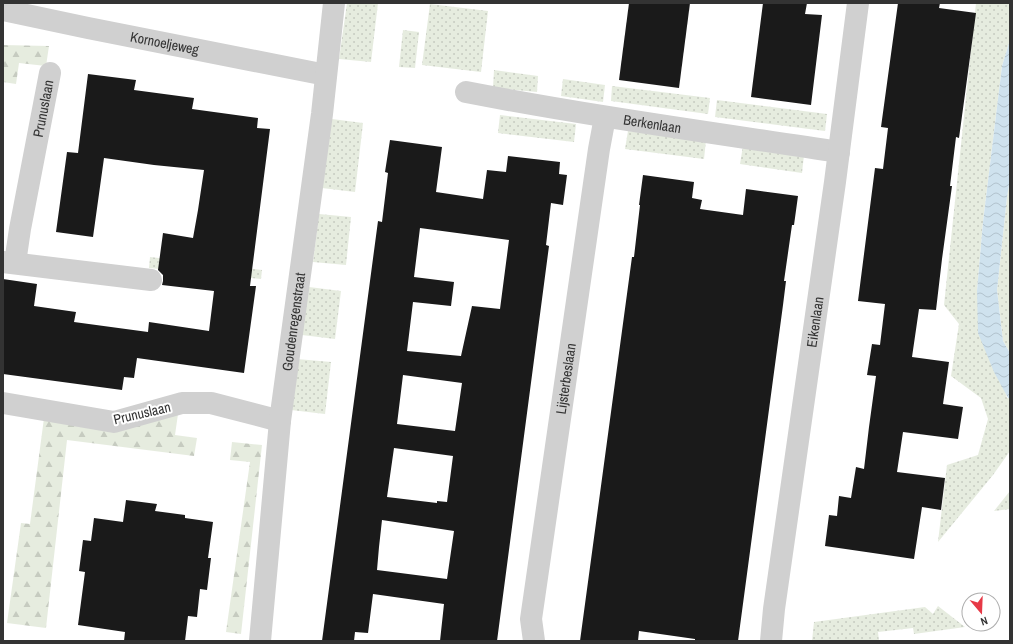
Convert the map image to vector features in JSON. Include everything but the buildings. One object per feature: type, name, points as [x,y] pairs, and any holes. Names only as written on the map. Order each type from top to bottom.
[{"type":"street","name":"Goudenregenstraat","points":[[260,641],[280,421],[321,122],[334,3]]},
{"type":"street","name":"Eikenlaan","points":[[771,641],[774,609],[839,152],[858,3]]},
{"type":"street","name":"Kornoeljeweg","points":[[3,10],[326,75]]},
{"type":"street","name":"Prunuslaan","points":[[50,73],[20,229],[9,262],[151,280]]},
{"type":"street","name":"Berkenlaan","points":[[466,92],[605,117],[839,152]]},
{"type":"street","name":"Lijsterbeslaan","points":[[534,641],[531,619],[605,117]]},
{"type":"street","name":"Prunuslaan","points":[[3,403],[114,422],[182,403],[211,403],[280,421]]},
{"type":"green space","points":[[347,3],[378,3],[371,62],[339,59]]},
{"type":"green space","points":[[976,3],[1010,3],[1010,40],[1002,66],[983,222],[977,291],[1007,398],[1010,398],[1010,451],[993,475],[938,542],[947,465],[978,455],[988,419],[981,398],[951,376],[959,324],[944,305]]},
{"type":"green space","points":[[430,4],[488,11],[481,72],[422,65]]},
{"type":"green space","points":[[403,30],[419,32],[415,68],[399,67]]},
{"type":"green space","points":[[3,45],[49,46],[46,66],[19,63],[16,84],[3,82]]},
{"type":"green space","points":[[494,70],[538,76],[537,92],[493,88]]},
{"type":"green space","points":[[563,79],[605,85],[603,102],[561,96]]},
{"type":"green space","points":[[612,86],[710,98],[708,114],[611,101]]},
{"type":"green space","points":[[717,100],[827,114],[825,131],[715,117]]},
{"type":"green space","points":[[500,115],[576,124],[574,142],[498,133]]},
{"type":"green space","points":[[332,119],[363,123],[355,192],[322,188]]},
{"type":"green space","points":[[628,131],[706,140],[704,159],[625,149]]},
{"type":"green space","points":[[743,146],[804,155],[802,173],[740,164]]},
{"type":"green space","points":[[1010,179],[1010,353],[1003,341],[997,290]]},
{"type":"green space","points":[[319,214],[351,217],[346,265],[313,262]]},
{"type":"green space","points":[[150,257],[262,270],[261,279],[149,268]]},
{"type":"green space","points":[[309,287],[341,291],[335,339],[302,335]]},
{"type":"green space","points":[[297,359],[331,362],[325,414],[291,410]]},
{"type":"green space","points":[[178,414],[175,435],[197,438],[194,456],[67,440],[46,628],[7,623],[21,523],[30,524],[44,418]]},
{"type":"green space","points":[[232,442],[262,445],[241,634],[226,632],[250,462],[230,460]]},
{"type":"green space","points":[[1010,491],[1010,509],[994,511]]},
{"type":"green space","points":[[938,606],[961,624],[961,628],[914,634],[913,628],[878,632],[879,641],[812,641],[814,622],[925,607],[933,614]]},
{"type":"water","points":[[1010,40],[1010,179],[997,290],[1003,341],[1010,353],[1010,398],[1008,398],[994,372],[978,333],[977,291],[983,222],[1002,66]]}]
